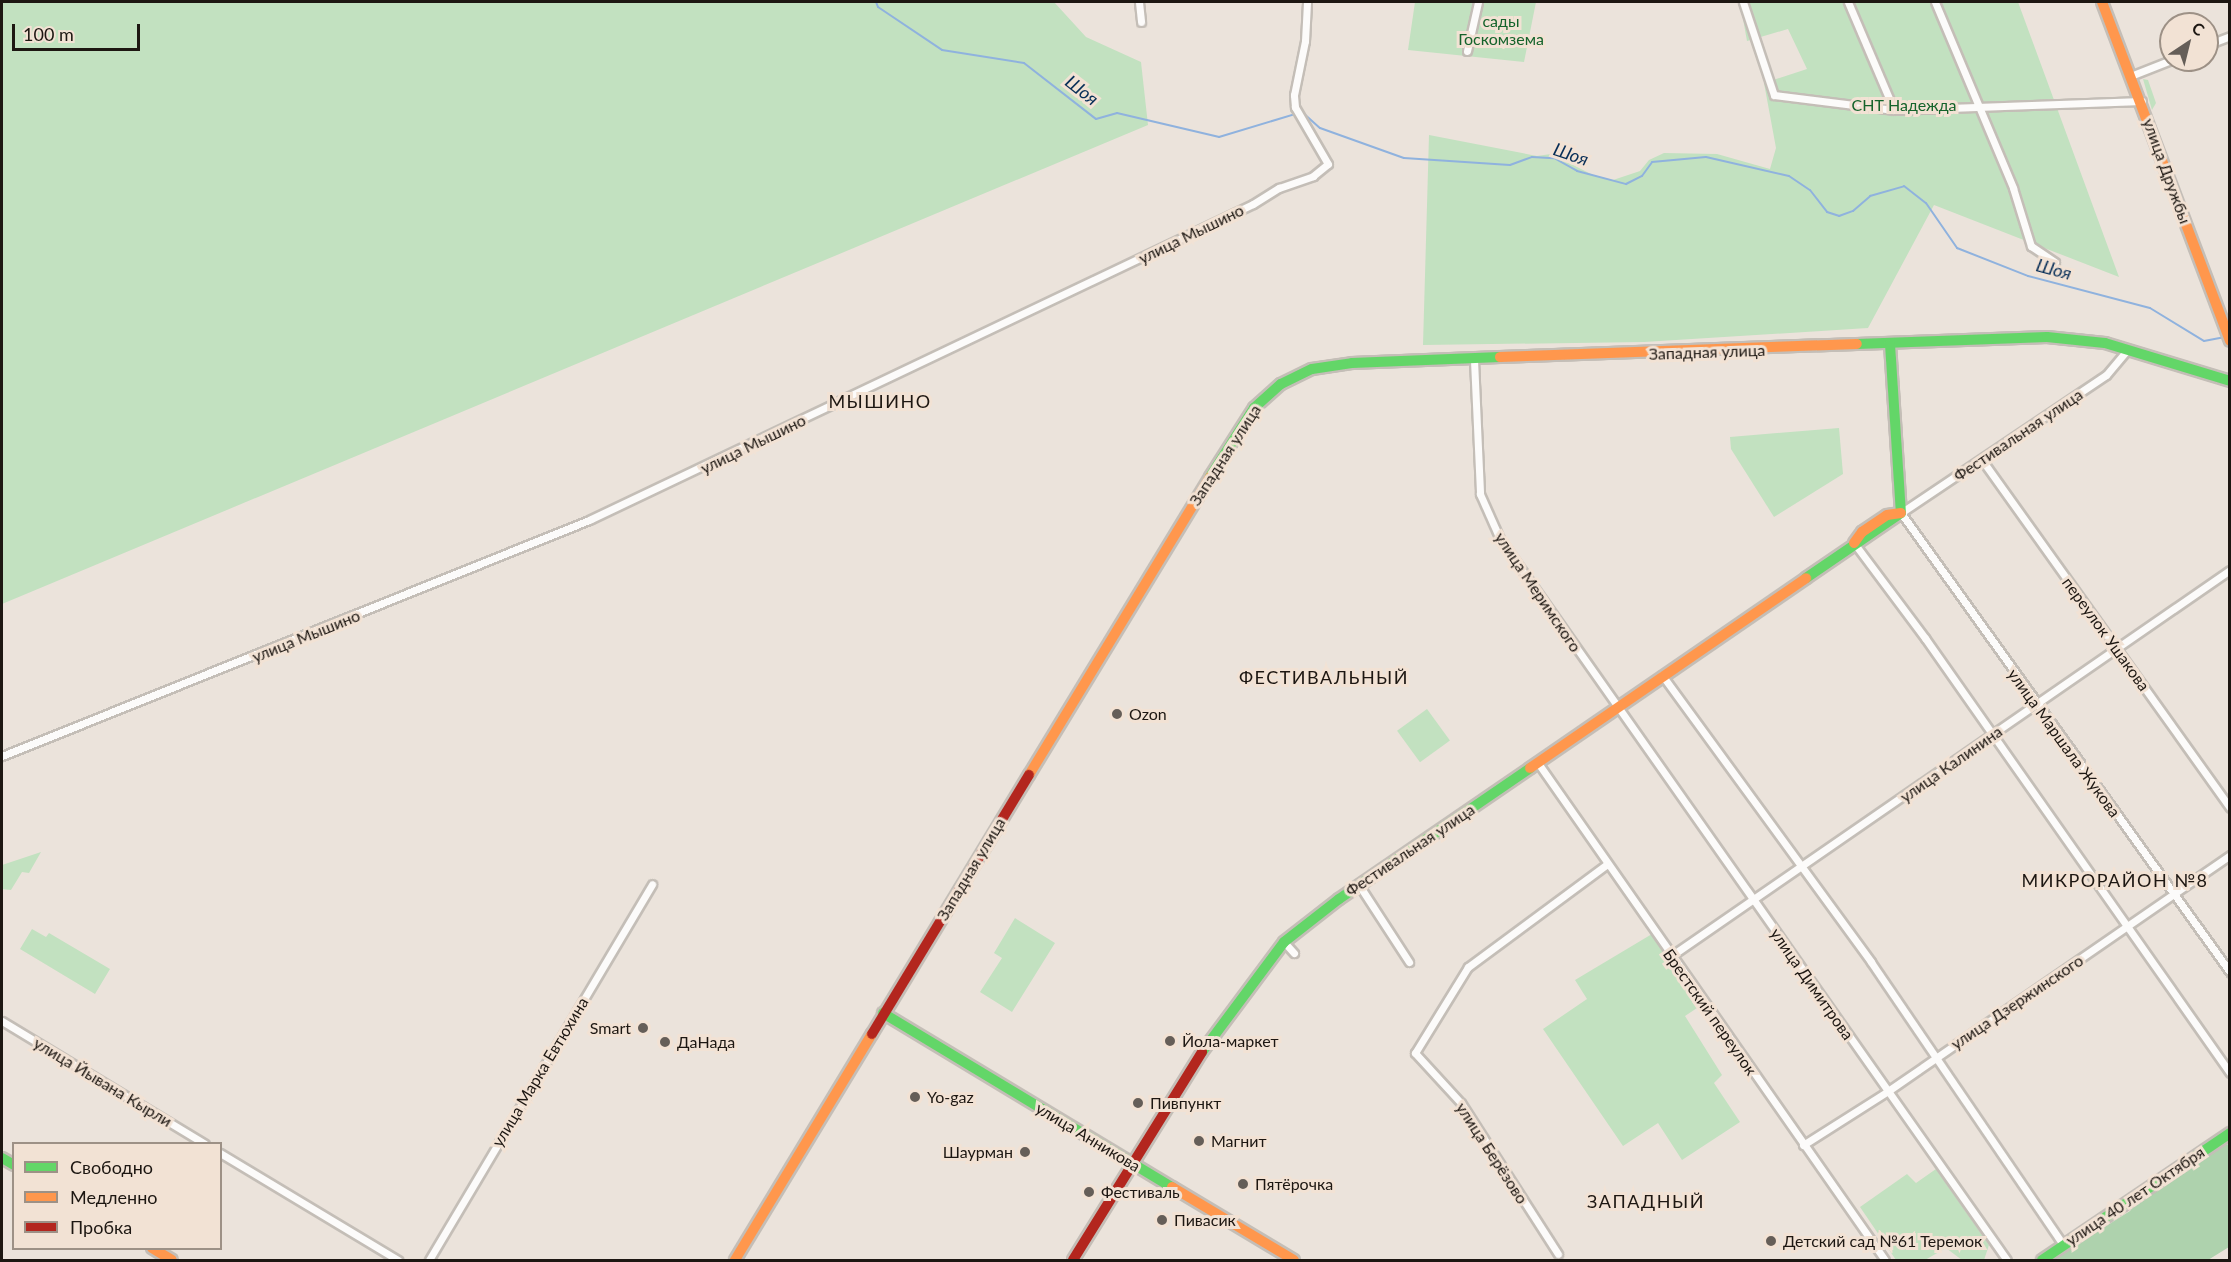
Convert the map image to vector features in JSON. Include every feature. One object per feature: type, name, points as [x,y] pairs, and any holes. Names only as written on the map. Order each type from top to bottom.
[{"type":"main road","name":"улица Дружбы","points":[[2102,2],[2133,75],[2229,341]]},
{"type":"main road","name":"Западная улица","points":[[735,1260],[1254,408],[1281,384],[1312,369],[1352,363],[1890,345],[2047,337],[2089,340],[2128,349],[2229,381]]},
{"type":"main road","points":[[1890,345],[1901,513]]},
{"type":"main road","name":"Фестивальная улица","points":[[1073,1260],[1131,1163],[1226,1017],[1284,942],[1359,885],[1854,543],[1862,532],[1887,515],[1901,513]]},
{"type":"main road","name":"улица Анникова","points":[[883,1014],[1294,1260]]},
{"type":"main road","name":"улица 40 лет Октября","points":[[2042,1260],[2229,1133]]},
{"type":"main road","points":[[155,1250],[172,1260]]},
{"type":"street","points":[[1139,2],[1141,22]]},
{"type":"street","name":"улица Мышино","points":[[2,756],[590,520],[1243,209],[1279,188],[1313,176],[1328,165],[1295,107],[1294,95],[1305,41],[1307,2]]},
{"type":"street","points":[[1467,51],[1478,2]]},
{"type":"street","points":[[1743,2],[1774,95],[1894,110],[2142,101]]},
{"type":"street","points":[[1848,2],[1894,110]]},
{"type":"street","points":[[1935,2],[1981,108],[2031,246],[2055,262]]},
{"type":"street","points":[[2133,75],[2159,65]]},
{"type":"street","name":"Фестивальная улица","points":[[1901,513],[2106,375],[2128,349]]},
{"type":"street","name":"улица Меримского","points":[[1474,360],[1480,494],[1491,523],[1618,708]]},
{"type":"street","name":"переулок Ушакова","points":[[1982,460],[2229,808]]},
{"type":"street","name":"улица Маршала Жукова","points":[[1901,513],[2035,704],[2175,894],[2229,972]]},
{"type":"street","points":[[1854,543],[1993,734],[2229,1073]]},
{"type":"street","name":"улица Калинина","points":[[1671,956],[1802,869],[2229,570]]},
{"type":"street","points":[[1662,675],[1935,1058],[2063,1245]]},
{"type":"street","name":"улица Димитрова","points":[[1618,708],[2007,1260]]},
{"type":"street","name":"Брестский переулок","points":[[1538,763],[1606,865],[1885,1260]]},
{"type":"street","name":"улица Дзержинского","points":[[1803,1145],[1888,1091],[2229,855]]},
{"type":"street","name":"улица Берёзово","points":[[1558,1254],[1461,1103],[1415,1053],[1468,967],[1606,865]]},
{"type":"street","name":"улица Марка Евтюхина","points":[[429,1260],[652,884]]},
{"type":"street","points":[[1359,885],[1409,962]]},
{"type":"street","points":[[1284,942],[1294,953]]},
{"type":"street","name":"улица Йывана Кырли","points":[[2,1021],[203,1142]]},
{"type":"street","points":[[222,1154],[398,1260]]},
{"type":"green space","points":[[2,2],[1054,2],[1086,37],[1141,62],[1148,125],[2,604]]},
{"type":"green space","name":"сады Госкомзема","points":[[1415,2],[1536,2],[1524,62],[1408,50]]},
{"type":"green space","name":"СНТ Надежда","points":[[1740,2],[2018,2],[2119,277],[1934,205],[1868,328],[1644,342],[1423,345],[1429,135],[1537,156],[1551,154],[1593,175],[1613,180],[1640,171],[1649,160],[1664,153],[1717,154],[1770,169],[1776,148],[1764,83],[1807,69],[1788,29],[1747,41]]},
{"type":"green space","points":[[2143,79],[2148,80],[2156,103],[2152,110]]},
{"type":"green space","points":[[1839,428],[1843,474],[1774,517],[1731,449],[1730,437]]},
{"type":"green space","points":[[1427,709],[1450,741],[1420,762],[1397,731]]},
{"type":"green space","points":[[41,852],[29,873],[22,872],[11,890],[2,889],[2,865]]},
{"type":"green space","points":[[1015,918],[1055,943],[1012,1012],[980,992],[1002,958],[994,953]]},
{"type":"green space","points":[[32,929],[46,937],[49,933],[110,969],[95,994],[20,949]]},
{"type":"green space","points":[[1652,934],[1700,1006],[1685,1016],[1722,1075],[1714,1083],[1740,1122],[1682,1160],[1658,1123],[1623,1146],[1543,1029],[1587,999],[1575,980]]},
{"type":"green space","points":[[2229,1144],[2229,1247],[2208,1260],[2052,1260],[2130,1211],[2146,1189],[2156,1190],[2164,1179],[2205,1151]]},
{"type":"green space","points":[[1936,1169],[1989,1245],[1984,1260],[1962,1260],[1946,1248],[1925,1260],[1896,1260],[1860,1207],[1907,1174],[1916,1183]]},
{"type":"waterway","name":"Шоя","points":[[876,2],[878,7],[942,50],[1024,63],[1096,119],[1117,113],[1219,137],[1302,112],[1320,128],[1404,158],[1510,165],[1532,157],[1554,158],[1577,171],[1626,184],[1642,176],[1652,162],[1706,157],[1789,176],[1810,190],[1827,212],[1839,216],[1853,211],[1870,196],[1904,186],[1926,203],[1957,248],[2028,276],[2150,308],[2204,341],[2224,337]]},
{"type":"traffic: fast","points":[[1857,344],[2047,337],[2105,343],[2230,381]]},
{"type":"traffic: fast","points":[[1890,344],[1901,513]]},
{"type":"traffic: fast","points":[[1210,477],[1254,408],[1281,384],[1312,369],[1352,363],[1500,357]]},
{"type":"traffic: fast","points":[[1806,578],[1901,513]]},
{"type":"traffic: fast","points":[[1202,1052],[1284,942],[1339,899],[1530,768]]},
{"type":"traffic: fast","points":[[883,1013],[1172,1187]]},
{"type":"traffic: fast","points":[[2042,1260],[2230,1133]]},
{"type":"traffic: fast","points":[[2,1158],[12,1164]]},
{"type":"traffic: slow","points":[[2102,2],[2230,341]]},
{"type":"traffic: slow","points":[[1500,357],[1857,344]]},
{"type":"traffic: slow","points":[[1029,775],[1210,477]]},
{"type":"traffic: slow","points":[[1854,543],[1862,532],[1887,515],[1901,513]]},
{"type":"traffic: slow","points":[[1530,768],[1806,578]]},
{"type":"traffic: slow","points":[[735,1260],[872,1034]]},
{"type":"traffic: slow","points":[[1172,1187],[1294,1260]]},
{"type":"traffic: slow","points":[[155,1250],[172,1260]]},
{"type":"traffic: jam","points":[[872,1034],[1029,775]]},
{"type":"traffic: jam","points":[[1073,1260],[1202,1052]]},
{"type":"place","name":"Ozon","points":[[1117,714]]},
{"type":"place","name":"Smart","points":[[643,1028]]},
{"type":"place","name":"Йола-маркет","points":[[1170,1041]]},
{"type":"place","name":"ДаНада","points":[[665,1042]]},
{"type":"place","name":"Yo-gaz","points":[[915,1097]]},
{"type":"place","name":"Пивпункт","points":[[1138,1103]]},
{"type":"place","name":"Магнит","points":[[1199,1141]]},
{"type":"place","name":"Шаурман","points":[[1025,1152]]},
{"type":"place","name":"Пятёрочка","points":[[1243,1184]]},
{"type":"place","name":"Фестиваль","points":[[1089,1192]]},
{"type":"place","name":"Пивасик","points":[[1162,1220]]},
{"type":"place","name":"Детский сад №61 Теремок","points":[[1771,1241]]},
{"type":"district","name":"МЫШИНО","points":[[880,401]]},
{"type":"district","name":"ФЕСТИВАЛЬНЫЙ","points":[[1324,677]]},
{"type":"district","name":"МИКРОРАЙОН №8","points":[[2115,880]]},
{"type":"district","name":"ЗАПАДНЫЙ","points":[[1646,1201]]}]
